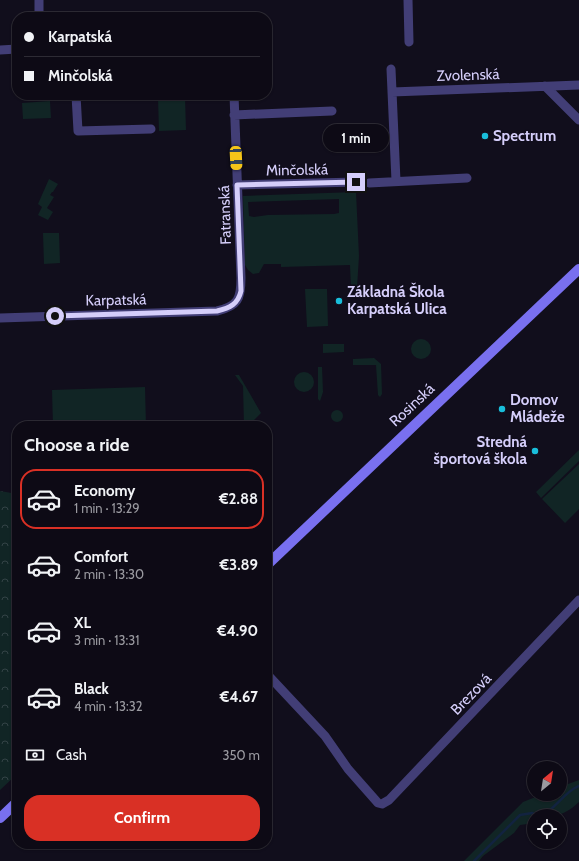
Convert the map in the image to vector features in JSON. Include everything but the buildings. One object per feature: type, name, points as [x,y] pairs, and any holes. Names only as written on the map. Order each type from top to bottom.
[{"type":"street","points":[[38,0],[39,12]]},
{"type":"street","points":[[408,0],[409,42]]},
{"type":"street","points":[[0,50],[12,50]]},
{"type":"street","points":[[391,69],[396,181]]},
{"type":"street","name":"Zvolenská","points":[[392,92],[579,85]]},
{"type":"street","points":[[546,86],[579,120]]},
{"type":"street","points":[[76,100],[78,131],[151,130]]},
{"type":"street","name":"Fatranská","points":[[232,306],[240,298],[241,291],[234,100]]},
{"type":"street","points":[[234,115],[332,111]]},
{"type":"street","points":[[369,183],[467,178]]},
{"type":"street","name":"Minčolská","points":[[237,185],[356,182]]},
{"type":"street","name":"Rosinská","points":[[272,560],[579,269]]},
{"type":"street","name":"Karpatská","points":[[0,318],[217,311],[232,306]]},
{"type":"street","name":"Brezová","points":[[272,679],[325,736],[351,773],[378,802],[382,804],[390,800],[579,600]]},
{"type":"street","points":[[0,818],[12,807]]},
{"type":"green space","points":[[158,100],[185,100],[186,130],[159,131]]},
{"type":"green space","points":[[50,101],[51,118],[23,119],[22,103]]},
{"type":"green space","points":[[49,179],[58,184],[50,195],[54,197],[47,208],[53,212],[48,220],[38,215],[42,207],[38,204]]},
{"type":"green space","points":[[356,192],[359,256],[357,288],[351,288],[350,265],[281,267],[281,264],[264,264],[259,273],[253,274],[248,270],[245,265],[243,196]],"holes":[[[339,199],[339,213],[268,215],[254,217],[249,216],[248,202]]]},
{"type":"green space","points":[[43,233],[59,233],[60,263],[44,264]]},
{"type":"green space","points":[[305,289],[327,289],[328,326],[307,327]]},
{"type":"green space","points":[[421,339],[428,342],[431,349],[428,356],[421,359],[414,356],[411,349],[414,342]]},
{"type":"green space","points":[[323,344],[344,344],[344,352],[323,353]]},
{"type":"green space","points":[[374,358],[381,364],[382,394],[380,397],[378,395],[376,365],[353,365],[353,359]]},
{"type":"green space","points":[[318,367],[322,367],[323,392],[320,401],[318,399]]},
{"type":"green space","points":[[304,372],[311,375],[314,382],[311,389],[304,392],[297,389],[294,382],[297,375]]},
{"type":"green space","points":[[235,375],[239,375],[261,413],[253,421],[244,421],[243,386]]},
{"type":"green space","points":[[145,387],[146,421],[53,421],[52,390]]},
{"type":"green space","points":[[335,410],[339,410],[343,416],[339,422],[335,422],[331,418],[331,414]]},
{"type":"green space","points":[[579,450],[579,461],[541,498],[536,492]]},
{"type":"green space","points":[[579,464],[579,509],[565,523],[542,499]]},
{"type":"green space","points":[[0,491],[12,493],[12,779],[0,790]]},
{"type":"green space","points":[[579,780],[579,802],[568,811],[567,809],[527,809],[527,824],[520,825],[514,833],[483,856],[479,861],[464,861],[523,802],[527,800],[567,801],[567,784]]},
{"type":"waterway","points":[[474,861],[520,815],[532,813],[540,816],[550,810],[568,793],[579,786]]},
{"type":"place","name":"Spectrum","points":[[485,136]]},
{"type":"place","name":"Základná Škola Karpatská Ulica","points":[[339,301]]},
{"type":"place","name":"Domov Mládeže","points":[[502,409]]},
{"type":"place","name":"Stredná športová škola","points":[[535,451]]},
{"type":"route","points":[[55,316],[225,310],[232,306],[240,298],[241,291],[237,185],[356,182]]}]
